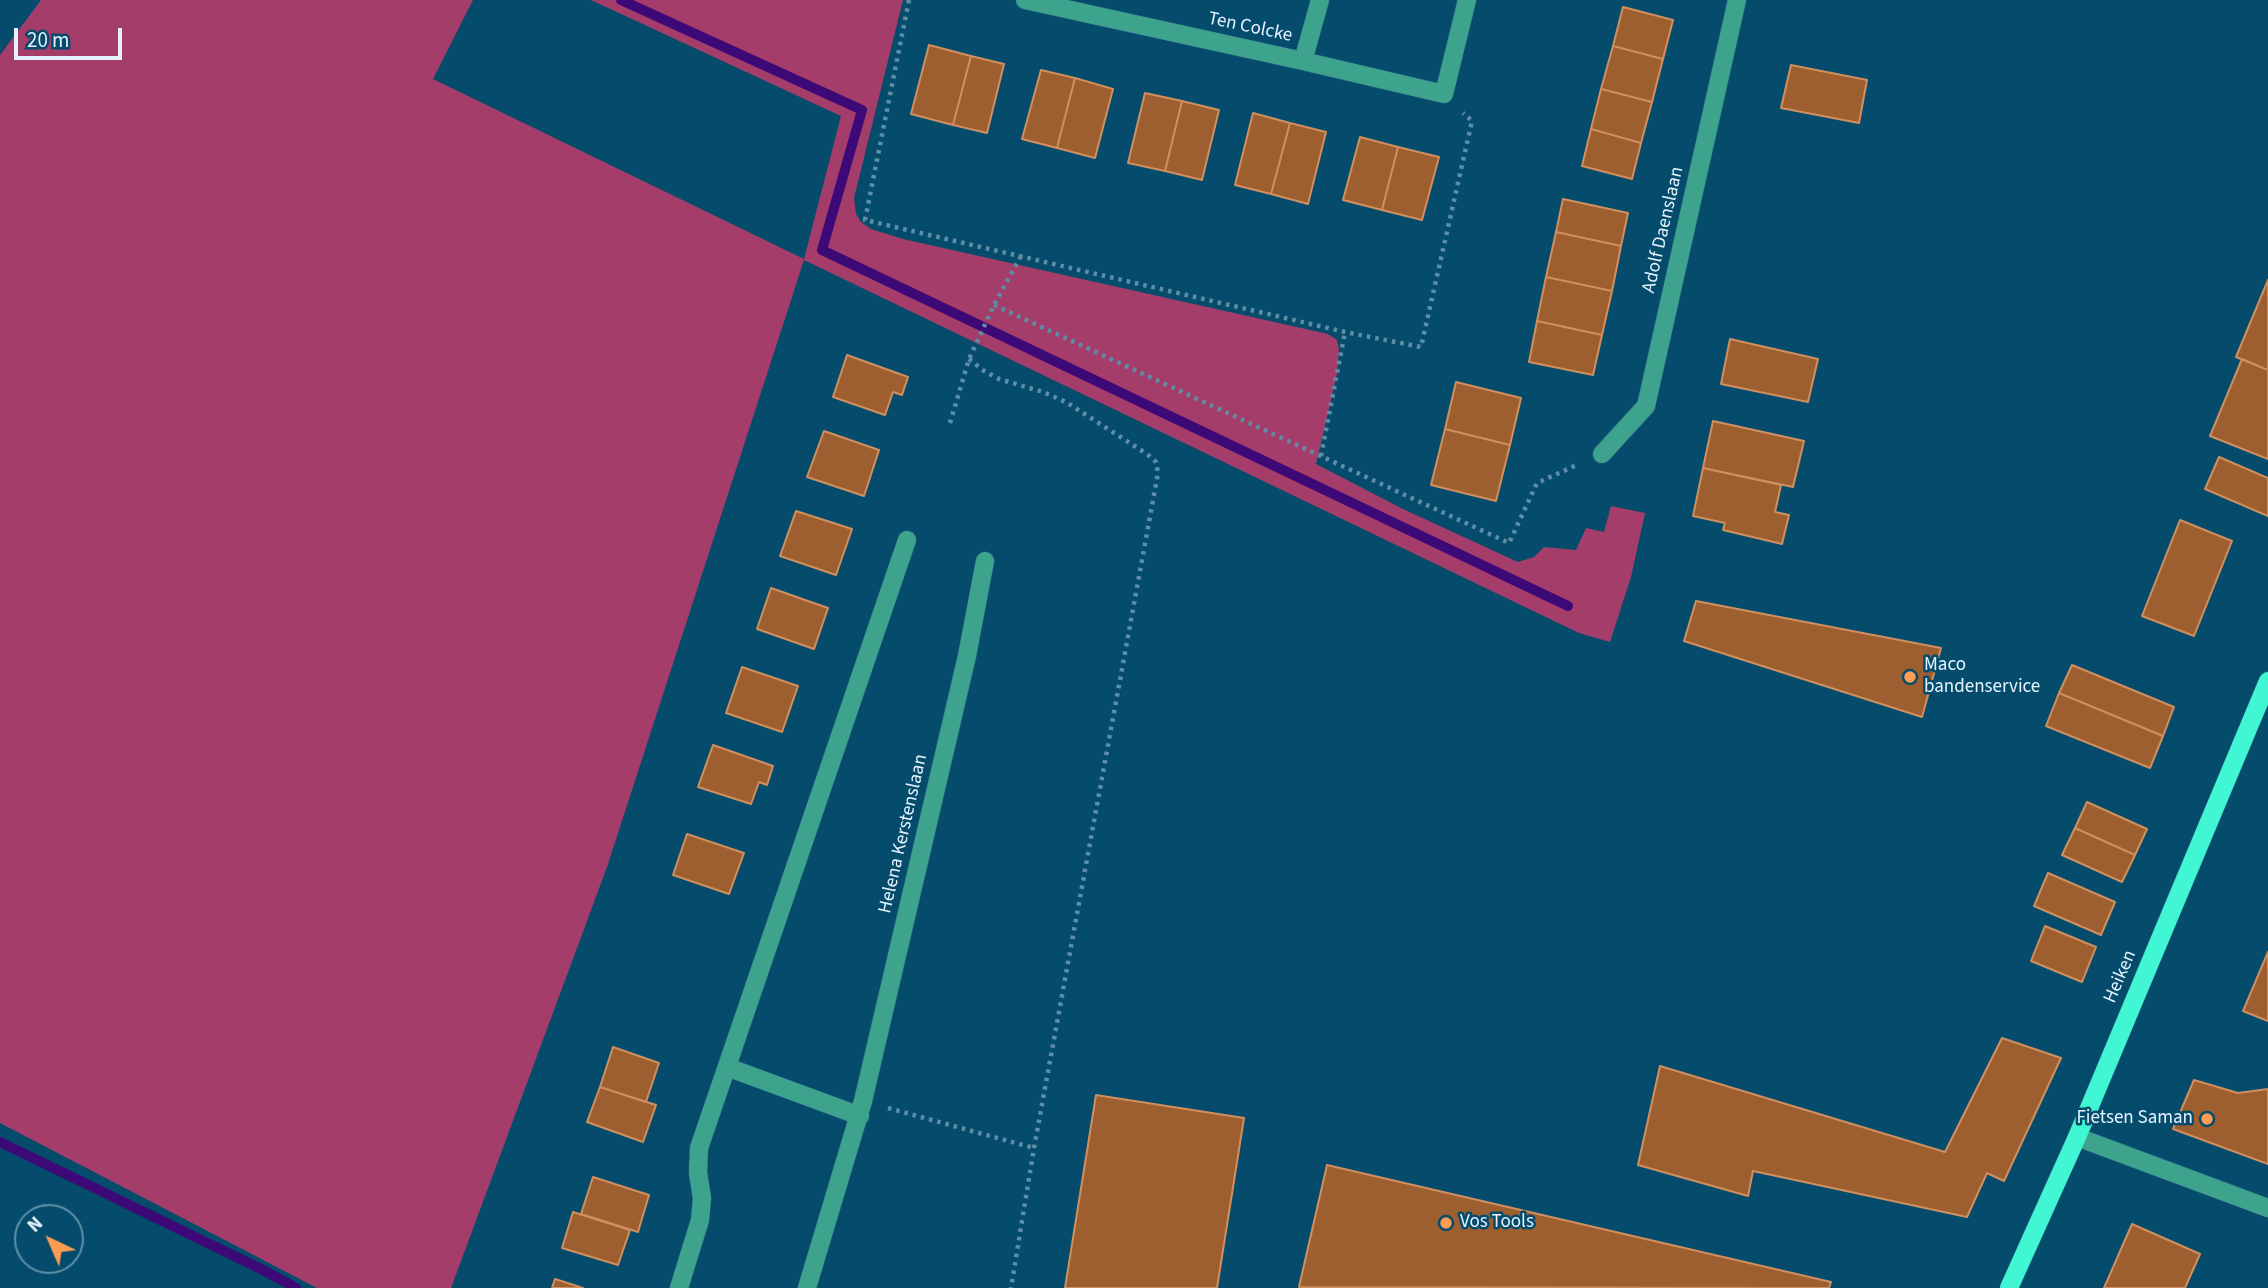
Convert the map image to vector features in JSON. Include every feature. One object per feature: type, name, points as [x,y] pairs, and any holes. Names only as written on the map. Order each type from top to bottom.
[{"type":"main road","name":"Heiken","points":[[2009,1288],[2077,1137],[2268,681]]},
{"type":"street","name":"Ten Colcke","points":[[1025,0],[1444,94]]},
{"type":"street","name":"Ten Colcke","points":[[1303,61],[1320,0]]},
{"type":"street","points":[[1444,94],[1467,0]]},
{"type":"street","name":"Adolf Daenslaan","points":[[1602,454],[1646,406],[1737,0]]},
{"type":"street","points":[[679,1288],[700,1220],[702,1198],[698,1173],[699,1148],[907,540]]},
{"type":"street","name":"Helena Kerstenslaan","points":[[807,1288],[861,1109],[967,656],[985,561]]},
{"type":"street","points":[[727,1067],[861,1109]]},
{"type":"street","points":[[2077,1137],[2268,1208]]},
{"type":"path","points":[[909,0],[865,220],[1345,332],[1421,347],[1472,121],[1444,94]]},
{"type":"path","points":[[950,423],[969,359],[994,305],[1021,257]]},
{"type":"path","points":[[994,305],[1508,543],[1537,483],[1602,454]]},
{"type":"path","points":[[1321,456],[1345,332]]},
{"type":"path","points":[[969,359],[999,379],[1066,402],[1147,454],[1156,462],[1158,473],[1034,1148],[1011,1288]]},
{"type":"path","points":[[861,1109],[1034,1148]]},
{"type":"shaded area","points":[[41,0],[473,0],[433,79],[804,259],[841,116],[591,0],[903,0],[854,198],[856,214],[861,222],[871,229],[903,239],[1328,334],[1337,340],[1337,374],[1316,464],[1405,510],[1518,562],[1534,557],[1544,547],[1576,550],[1586,528],[1604,532],[1611,506],[1645,513],[1631,577],[1610,642],[1579,633],[804,260],[607,867],[451,1288],[317,1288],[0,1123],[0,55]]},
{"type":"building","points":[[1623,7],[1673,20],[1663,59],[1613,46]]},
{"type":"building","points":[[929,45],[971,56],[953,125],[911,114]]},
{"type":"building","points":[[1613,46],[1663,59],[1652,102],[1601,89]]},
{"type":"building","points":[[971,56],[1004,64],[987,133],[953,125]]},
{"type":"building","points":[[1791,65],[1867,80],[1859,123],[1781,108]]},
{"type":"building","points":[[1041,70],[1075,78],[1057,148],[1022,139]]},
{"type":"building","points":[[1075,78],[1113,89],[1095,158],[1057,148]]},
{"type":"building","points":[[1601,89],[1652,102],[1641,143],[1591,129]]},
{"type":"building","points":[[1145,93],[1182,101],[1165,171],[1128,163]]},
{"type":"building","points":[[1182,101],[1219,110],[1202,180],[1165,171]]},
{"type":"building","points":[[1253,113],[1290,123],[1271,194],[1235,185]]},
{"type":"building","points":[[1290,123],[1326,132],[1308,204],[1271,194]]},
{"type":"building","points":[[1591,129],[1641,143],[1632,179],[1582,166]]},
{"type":"building","points":[[1360,137],[1398,147],[1382,210],[1343,200]]},
{"type":"building","points":[[1398,147],[1439,157],[1422,220],[1382,210]]},
{"type":"building","points":[[1563,199],[1628,213],[1621,246],[1556,232]]},
{"type":"building","points":[[1556,232],[1621,246],[1612,291],[1546,277]]},
{"type":"building","points":[[1546,277],[1612,291],[1602,335],[1537,321]]},
{"type":"building","points":[[2268,280],[2268,370],[2236,357]]},
{"type":"building","points":[[1537,321],[1602,335],[1593,375],[1529,362]]},
{"type":"building","points":[[1730,339],[1818,359],[1808,402],[1721,384]]},
{"type":"building","points":[[847,355],[908,377],[902,395],[893,392],[885,415],[833,397]]},
{"type":"building","points":[[2242,359],[2268,370],[2268,459],[2210,436]]},
{"type":"building","points":[[1456,382],[1521,398],[1510,445],[1445,429]]},
{"type":"building","points":[[1713,421],[1804,441],[1793,487],[1703,468]]},
{"type":"building","points":[[1445,429],[1510,445],[1496,501],[1431,485]]},
{"type":"building","points":[[824,431],[879,450],[864,496],[807,477]]},
{"type":"building","points":[[2219,457],[2268,478],[2268,516],[2205,489]]},
{"type":"building","points":[[1703,468],[1781,485],[1775,512],[1789,515],[1782,544],[1723,530],[1725,523],[1693,516]]},
{"type":"building","points":[[796,511],[852,529],[836,575],[780,556]]},
{"type":"building","points":[[2180,520],[2232,541],[2194,636],[2142,616]]},
{"type":"building","points":[[771,588],[828,608],[814,649],[757,629]]},
{"type":"building","points":[[1696,601],[1941,648],[1922,717],[1684,641]]},
{"type":"building","points":[[2072,665],[2174,707],[2163,736],[2059,693]]},
{"type":"building","points":[[742,667],[798,686],[782,732],[726,713]]},
{"type":"building","points":[[2059,693],[2163,736],[2150,768],[2046,726]]},
{"type":"building","points":[[713,745],[773,766],[767,785],[759,782],[751,804],[698,787]]},
{"type":"building","points":[[2087,802],[2147,829],[2135,855],[2075,828]]},
{"type":"building","points":[[2075,828],[2135,855],[2122,882],[2062,855]]},
{"type":"building","points":[[687,834],[744,853],[729,894],[673,875]]},
{"type":"building","points":[[2048,873],[2115,902],[2101,935],[2034,906]]},
{"type":"building","points":[[2045,926],[2096,947],[2082,982],[2031,961]]},
{"type":"building","points":[[2268,952],[2268,1021],[2243,1011]]},
{"type":"building","points":[[2002,1038],[2061,1058],[2004,1181],[1987,1173],[1967,1217],[1753,1171],[1748,1196],[1638,1165],[1660,1066],[1945,1152]]},
{"type":"building","points":[[613,1047],[659,1063],[646,1102],[600,1087]]},
{"type":"building","points":[[2194,1080],[2238,1093],[2268,1089],[2268,1164],[2173,1129]]},
{"type":"building","points":[[600,1087],[656,1105],[643,1142],[587,1122]]},
{"type":"building","points":[[1096,1095],[1244,1118],[1217,1288],[1065,1288]]},
{"type":"building","name":"Vos Tools","points":[[1327,1165],[1831,1282],[1829,1288],[1299,1287]]},
{"type":"building","points":[[593,1177],[649,1195],[638,1232],[581,1214]]},
{"type":"building","points":[[573,1212],[630,1230],[618,1265],[562,1248]]},
{"type":"building","points":[[2132,1224],[2200,1254],[2185,1288],[2104,1288]]},
{"type":"building","points":[[555,1279],[583,1288],[552,1288]]},
{"type":"waterway","points":[[621,0],[862,110],[822,250],[1568,606]]},
{"type":"waterway","points":[[0,1142],[296,1288]]},
{"type":"place","name":"Maco bandenservice","points":[[1910,677]]},
{"type":"place","name":"Fietsen Saman","points":[[2207,1119]]},
{"type":"place","name":"Vos Tools","points":[[1446,1223]]}]
